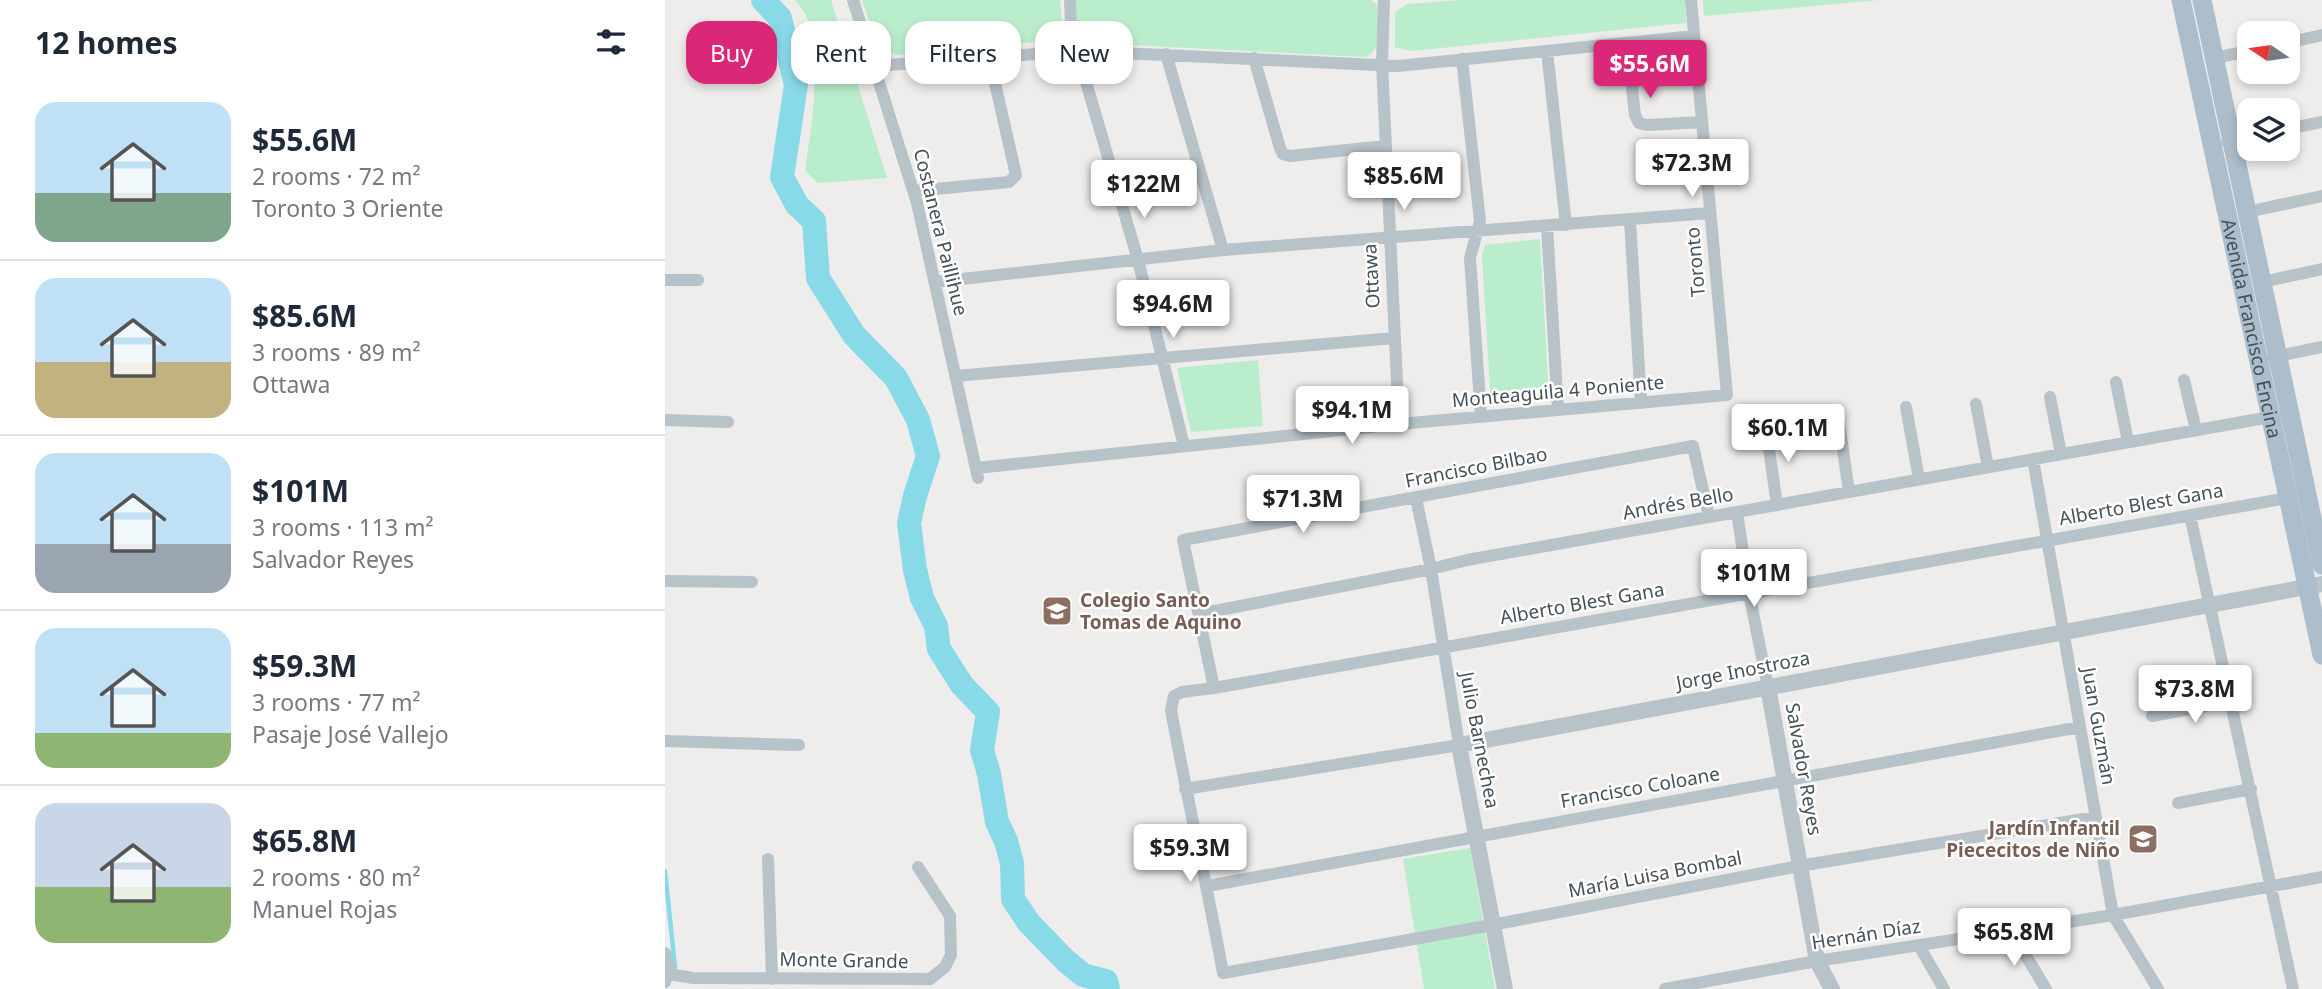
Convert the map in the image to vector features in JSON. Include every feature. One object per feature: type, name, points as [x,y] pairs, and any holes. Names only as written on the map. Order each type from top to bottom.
[{"type":"main road","name":"Avenida Francisco Encina","points":[[2182,0],[2231,140],[2280,415],[2322,565]]},
{"type":"main road","name":"Avenida Francisco Encina","points":[[2202,0],[2262,282],[2268,357]]},
{"type":"main road","name":"Avenida Francisco Encina","points":[[2280,415],[2288,498],[2315,586],[2322,655]]},
{"type":"street","name":"Costanera Paillihue","points":[[853,0],[860,21]]},
{"type":"street","points":[[1070,0],[1071,21]]},
{"type":"street","name":"Ottawa","points":[[1384,0],[1382,64],[1388,239],[1399,424]]},
{"type":"street","name":"Toronto","points":[[1691,0],[1727,395]]},
{"type":"street","points":[[2300,40],[2322,35]]},
{"type":"street","points":[[1133,53],[1398,66],[1694,36]]},
{"type":"street","points":[[1627,43],[1635,115],[1639,123],[1647,125],[1702,121]]},
{"type":"street","points":[[1547,51],[1566,225]]},
{"type":"street","points":[[2214,58],[2237,53]]},
{"type":"street","points":[[1166,54],[1223,250]]},
{"type":"street","points":[[1254,58],[1283,154],[1290,156],[1385,146]]},
{"type":"street","points":[[1462,60],[1480,221],[1470,258],[1481,417]]},
{"type":"street","name":"Costanera Paillihue","points":[[881,84],[914,191],[977,473]]},
{"type":"street","points":[[914,191],[1009,183],[1016,175],[995,84]]},
{"type":"street","points":[[1087,84],[1138,260],[1184,446]]},
{"type":"street","points":[[2300,126],[2322,122]]},
{"type":"street","points":[[2247,212],[2322,196]]},
{"type":"street","points":[[935,282],[1223,250],[1710,213]]},
{"type":"street","points":[[1630,220],[1641,403]]},
{"type":"street","points":[[1547,226],[1558,410]]},
{"type":"street","points":[[2262,282],[2322,269]]},
{"type":"street","points":[[665,280],[698,280]]},
{"type":"street","points":[[955,376],[1394,338]]},
{"type":"street","points":[[2268,357],[2322,347]]},
{"type":"street","points":[[2184,380],[2196,430]]},
{"type":"street","points":[[2116,382],[2128,442]]},
{"type":"street","name":"Monteaguila 4 Poniente","points":[[977,473],[1184,446],[1727,395]]},
{"type":"street","points":[[2050,397],[2061,454]]},
{"type":"street","points":[[1976,404],[1988,467]]},
{"type":"street","points":[[1906,407],[1919,479]]},
{"type":"street","name":"Andrés Bello","points":[[1199,614],[1467,560],[2280,415]]},
{"type":"street","points":[[665,420],[728,422]]},
{"type":"street","points":[[1839,422],[1849,492]]},
{"type":"street","points":[[1766,428],[1777,505]]},
{"type":"street","name":"Francisco Bilbao","points":[[1199,614],[1184,540],[1693,446],[1709,517]]},
{"type":"street","name":"Juan Guzmán","points":[[2033,459],[2113,915],[2158,989]]},
{"type":"street","name":"Julio Barnechea","points":[[1416,498],[1505,989]]},
{"type":"street","name":"Alberto Blest Gana","points":[[1185,789],[1171,710],[1174,696],[1182,692],[2288,498]]},
{"type":"street","name":"Salvador Reyes","points":[[1737,512],[1749,593],[1786,780],[1817,961],[1832,989]]},
{"type":"street","points":[[2190,515],[2251,789],[2291,988]]},
{"type":"street","points":[[665,581],[752,582]]},
{"type":"street","name":"Jorge Inostroza","points":[[1185,789],[1459,744],[2315,586]]},
{"type":"street","points":[[1199,614],[1214,688]]},
{"type":"street","points":[[2152,716],[2231,701]]},
{"type":"street","name":"Francisco Coloane","points":[[1207,886],[2080,727]]},
{"type":"street","points":[[665,741],[799,745]]},
{"type":"street","points":[[1185,789],[1207,886]]},
{"type":"street","points":[[2178,803],[2251,789]]},
{"type":"street","name":"María Luisa Bombal","points":[[1207,886],[1223,974],[1799,866],[2096,817]]},
{"type":"street","points":[[768,859],[772,979]]},
{"type":"street","name":"Monte Grande","points":[[665,953],[670,962],[667,978],[924,981],[941,972],[951,955],[950,916],[918,867]]},
{"type":"street","name":"Hernán Díaz","points":[[1665,989],[1719,984],[1817,961],[2113,915],[2322,877]]},
{"type":"street","points":[[2011,931],[2046,989]]},
{"type":"street","points":[[1919,946],[1944,989]]},
{"type":"green space","points":[[795,0],[831,0],[838,21],[808,21]]},
{"type":"green space","points":[[862,0],[1060,0],[1062,21],[1035,21],[1035,42],[1021,43],[1021,21],[905,21],[905,54],[897,55],[891,53],[891,21],[869,21]]},
{"type":"green space","points":[[1076,0],[1371,0],[1378,6],[1378,35],[1375,48],[1366,57],[1133,45],[1133,21],[1077,19]]},
{"type":"green space","points":[[1461,0],[1685,0],[1686,23],[1412,51],[1395,47],[1395,13],[1407,4]]},
{"type":"green space","points":[[1703,0],[1879,0],[1704,16]]},
{"type":"green space","points":[[814,84],[857,84],[887,178],[818,183],[805,171]]},
{"type":"green space","points":[[1540,239],[1549,400],[1491,405],[1482,255],[1485,245]]},
{"type":"green space","points":[[1258,360],[1263,426],[1191,432],[1177,368]]},
{"type":"green space","points":[[1470,848],[1495,989],[1424,989],[1403,859]]},
{"type":"waterway","points":[[763,0],[780,18],[796,85],[782,177],[797,205],[814,221],[818,278],[854,335],[896,378],[918,420],[928,456],[909,523],[915,570],[922,598],[936,626],[939,649],[962,685],[988,712],[982,750],[997,822],[1012,863],[1013,899],[1029,923],[1065,960],[1083,975],[1106,981],[1108,989]]},
{"type":"waterway","points":[[665,871],[675,967]]},
{"type":"place","name":"Colegio Santo Tomas de Aquino","points":[[1057,611]]},
{"type":"place","name":"Jardín Infantil Piececitos de Niño","points":[[2143,839]]}]
